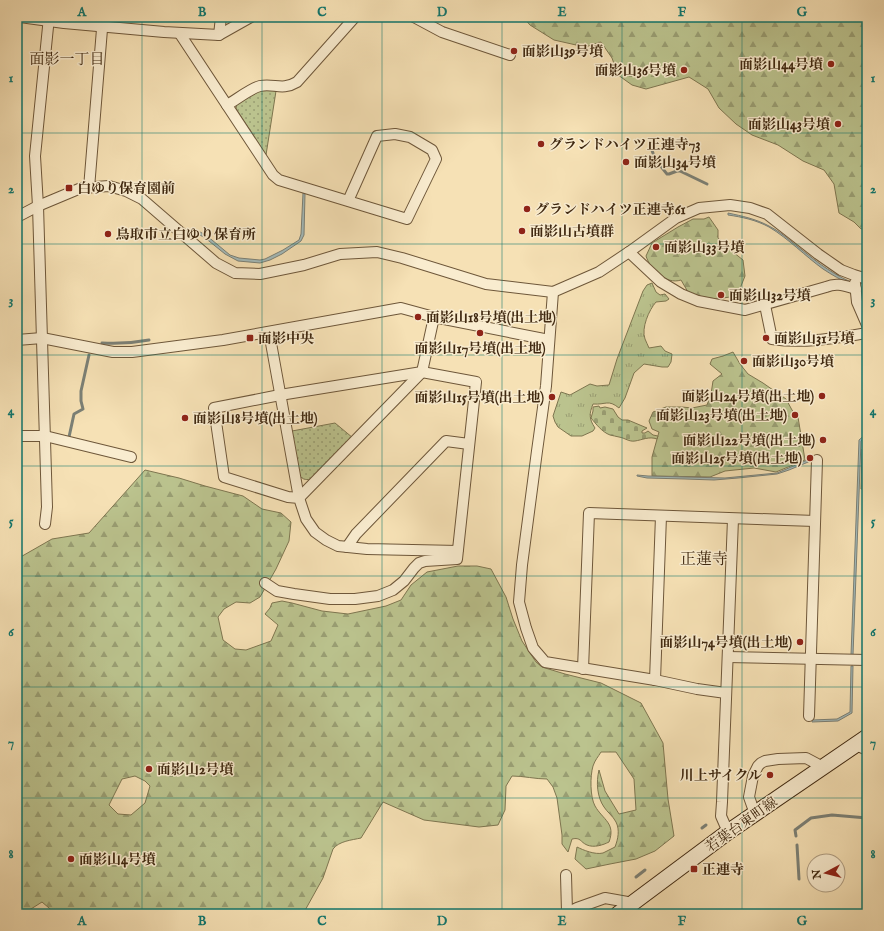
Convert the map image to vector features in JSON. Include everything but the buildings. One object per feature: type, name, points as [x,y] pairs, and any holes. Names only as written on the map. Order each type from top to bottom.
[{"type":"main road","name":"若葉台東町線","points":[[618,914],[728,832],[822,767],[863,744]]},
{"type":"street","points":[[20,17],[103,22],[180,34],[219,35],[251,17]]},
{"type":"street","points":[[219,35],[221,17]]},
{"type":"street","points":[[227,105],[260,86],[270,85],[284,87],[291,86],[297,82],[356,17]]},
{"type":"street","points":[[414,17],[442,32],[510,55]]},
{"type":"street","points":[[45,524],[48,507],[38,206],[34,156],[49,19]]},
{"type":"street","points":[[89,188],[103,22]]},
{"type":"street","points":[[180,34],[273,175],[279,180],[407,219],[436,159],[432,150],[410,137],[394,134],[377,136],[348,201]]},
{"type":"street","points":[[17,217],[38,206],[81,188],[109,186],[126,191],[142,199],[216,262],[235,273],[260,274],[304,265],[340,254],[377,252],[402,258],[486,284],[553,292],[598,272],[629,252],[676,218],[699,208],[730,205],[750,208],[767,214],[841,270],[867,279]]},
{"type":"street","points":[[629,252],[661,282],[681,294],[698,300],[745,310],[826,287],[831,284],[839,284],[856,290]]},
{"type":"street","points":[[854,275],[857,302],[867,325]]},
{"type":"street","points":[[553,292],[546,386],[522,565],[519,602],[533,648],[545,662],[726,693]]},
{"type":"street","points":[[765,305],[772,340],[807,341],[839,338],[867,333]]},
{"type":"street","points":[[17,340],[42,338],[113,352],[132,352],[224,340],[401,308],[434,317],[549,340]]},
{"type":"street","points":[[299,498],[422,372],[434,317]]},
{"type":"street","points":[[269,332],[299,498],[306,519],[315,532],[338,546],[367,549],[458,551]]},
{"type":"street","points":[[266,583],[277,591],[330,599],[378,596],[393,590],[404,581],[419,563],[425,561],[457,559],[476,382],[422,372],[280,395],[214,408],[224,477],[299,498]]},
{"type":"street","points":[[17,436],[45,436],[131,457]]},
{"type":"street","points":[[347,547],[356,534],[446,441],[469,444]]},
{"type":"street","points":[[809,716],[817,460]]},
{"type":"street","points":[[583,669],[589,513],[816,521]]},
{"type":"street","points":[[655,680],[661,516]]},
{"type":"street","points":[[728,832],[721,816],[734,519]]},
{"type":"street","points":[[728,657],[867,660]]},
{"type":"street","points":[[755,814],[749,797],[753,776],[761,763],[773,759],[806,758],[822,767]]},
{"type":"street","points":[[566,875],[565,913],[605,898],[632,903]]},
{"type":"green space","points":[[523,17],[867,17],[867,232],[839,213],[834,184],[824,170],[803,161],[778,145],[752,135],[736,124],[719,108],[708,89],[689,77],[646,89],[632,85],[618,75],[612,58],[601,42],[585,47],[554,40],[530,25]]},
{"type":"green space","points":[[262,89],[276,91],[266,155],[236,109],[237,102]]},
{"type":"green space","points":[[709,217],[718,230],[718,238],[743,260],[745,276],[737,296],[716,299],[698,296],[688,292],[681,280],[670,280],[659,275],[651,266],[646,256],[652,243],[693,219],[704,219]]},
{"type":"green space","points":[[652,283],[656,292],[660,295],[665,294],[669,299],[666,301],[656,302],[646,319],[644,335],[649,348],[661,346],[665,351],[672,354],[671,362],[668,367],[644,364],[634,373],[625,398],[619,408],[609,403],[593,404],[590,416],[595,428],[593,431],[582,436],[571,436],[558,427],[553,416],[561,392],[570,395],[590,384],[597,386],[609,385],[617,359],[643,291],[647,285]]},
{"type":"green space","points":[[733,352],[748,374],[786,399],[798,417],[805,460],[776,472],[754,468],[725,471],[710,477],[652,476],[652,457],[659,432],[652,429],[649,421],[653,412],[666,407],[692,408],[707,405],[711,394],[713,381],[722,374],[710,364],[712,359]]},
{"type":"green space","points":[[599,406],[600,408],[605,407],[613,409],[622,420],[628,420],[647,428],[642,431],[642,433],[648,431],[653,435],[658,436],[657,439],[648,438],[633,441],[607,434],[599,428],[591,418],[593,407]]},
{"type":"green space","points":[[335,423],[353,438],[312,479],[307,480],[302,478],[300,476],[295,455],[292,431]]},
{"type":"green space","points":[[867,448],[867,489],[861,489],[862,449]]},
{"type":"green space","points":[[145,470],[243,496],[262,509],[281,513],[291,522],[289,541],[276,569],[260,597],[250,603],[236,602],[224,609],[218,617],[223,640],[235,649],[246,650],[271,641],[278,625],[265,614],[272,603],[282,601],[322,611],[348,614],[386,606],[401,600],[411,585],[427,572],[458,566],[477,566],[491,569],[506,597],[522,641],[536,662],[542,667],[601,683],[641,703],[663,743],[668,799],[674,836],[655,851],[636,859],[586,869],[575,859],[577,847],[593,853],[603,853],[615,847],[617,841],[618,831],[616,822],[604,807],[599,794],[597,784],[599,770],[605,791],[619,814],[636,810],[634,779],[616,752],[601,752],[593,766],[591,775],[592,797],[598,811],[610,826],[611,836],[609,842],[601,845],[590,846],[579,839],[572,839],[568,852],[562,844],[557,798],[553,787],[547,779],[512,776],[506,786],[505,810],[498,825],[479,827],[424,820],[383,802],[361,838],[339,844],[333,849],[323,878],[303,914],[56,914],[42,902],[23,914],[17,914],[17,559],[52,539],[89,533]],"holes":[[[135,776],[145,781],[150,786],[145,803],[131,815],[118,814],[109,805],[122,779]]]},
{"type":"water","points":[[303,193],[305,194],[304,235],[301,241],[270,260],[260,263],[238,261],[225,254],[204,237],[190,231],[191,229],[196,230],[206,235],[230,255],[239,258],[265,259],[299,240],[301,234]]},
{"type":"water","points":[[728,213],[744,217],[759,222],[749,219],[728,215]]},
{"type":"water","points":[[759,222],[772,228],[784,235],[827,269],[851,282],[850,284],[823,269],[783,237]]},
{"type":"water","points":[[867,433],[867,436],[861,441],[853,655],[851,655],[859,440]]},
{"type":"water","points":[[812,458],[813,460],[777,474],[714,480],[647,478],[637,476],[725,478],[777,473]]},
{"type":"water","points":[[851,666],[853,666],[852,713],[838,721],[812,722],[812,720],[837,719],[850,712]]},
{"type":"waterway","points":[[651,147],[659,165],[667,174],[680,171],[707,184]]},
{"type":"waterway","points":[[102,343],[126,343],[149,340]]},
{"type":"waterway","points":[[69,437],[74,414],[83,409],[81,391],[89,355]]},
{"type":"waterway","points":[[796,836],[795,830],[811,818],[832,815],[867,818]]},
{"type":"waterway","points":[[702,828],[706,825]]},
{"type":"waterway","points":[[797,845],[799,879]]},
{"type":"waterway","points":[[636,877],[645,870]]},
{"type":"railway","points":[[862,914],[867,911]]},
{"type":"place","name":"面影山39号墳","points":[[514,51]]},
{"type":"place","name":"面影山44号墳","points":[[831,64]]},
{"type":"place","name":"面影山36号墳","points":[[684,70]]},
{"type":"place","name":"面影山43号墳","points":[[838,124]]},
{"type":"place","name":"グランドハイツ正連寺73","points":[[541,144]]},
{"type":"place","name":"面影山34号墳","points":[[626,162]]},
{"type":"place","name":"白ゆり保育園前","points":[[69,188]]},
{"type":"place","name":"グランドハイツ正連寺61","points":[[527,209]]},
{"type":"place","name":"面影山古墳群","points":[[522,231]]},
{"type":"place","name":"鳥取市立白ゆり保育所","points":[[108,234]]},
{"type":"place","name":"面影山33号墳","points":[[656,247]]},
{"type":"place","name":"面影山32号墳","points":[[721,295]]},
{"type":"place","name":"面影山18号墳(出土地)","points":[[418,317]]},
{"type":"place","name":"面影山17号墳(出土地)","points":[[480,333]]},
{"type":"place","name":"面影中央","points":[[250,338]]},
{"type":"place","name":"面影山31号墳","points":[[766,338]]},
{"type":"place","name":"面影山30号墳","points":[[744,361]]},
{"type":"place","name":"面影山24号墳(出土地)","points":[[822,396]]},
{"type":"place","name":"面影山15号墳(出土地)","points":[[552,397]]},
{"type":"place","name":"面影山23号墳(出土地)","points":[[795,415]]},
{"type":"place","name":"面影山8号墳(出土地)","points":[[185,418]]},
{"type":"place","name":"面影山22号墳(出土地)","points":[[823,440]]},
{"type":"place","name":"面影山25号墳(出土地)","points":[[810,458]]},
{"type":"place","name":"面影山74号墳(出土地)","points":[[800,642]]},
{"type":"place","name":"面影山2号墳","points":[[149,769]]},
{"type":"place","name":"川上サイクル","points":[[770,775]]},
{"type":"place","name":"面影山4号墳","points":[[71,859]]},
{"type":"place","name":"正連寺","points":[[694,869]]},
{"type":"district","name":"面影一丁目","points":[[67,59]]},
{"type":"district","name":"正蓮寺","points":[[704,558]]}]
